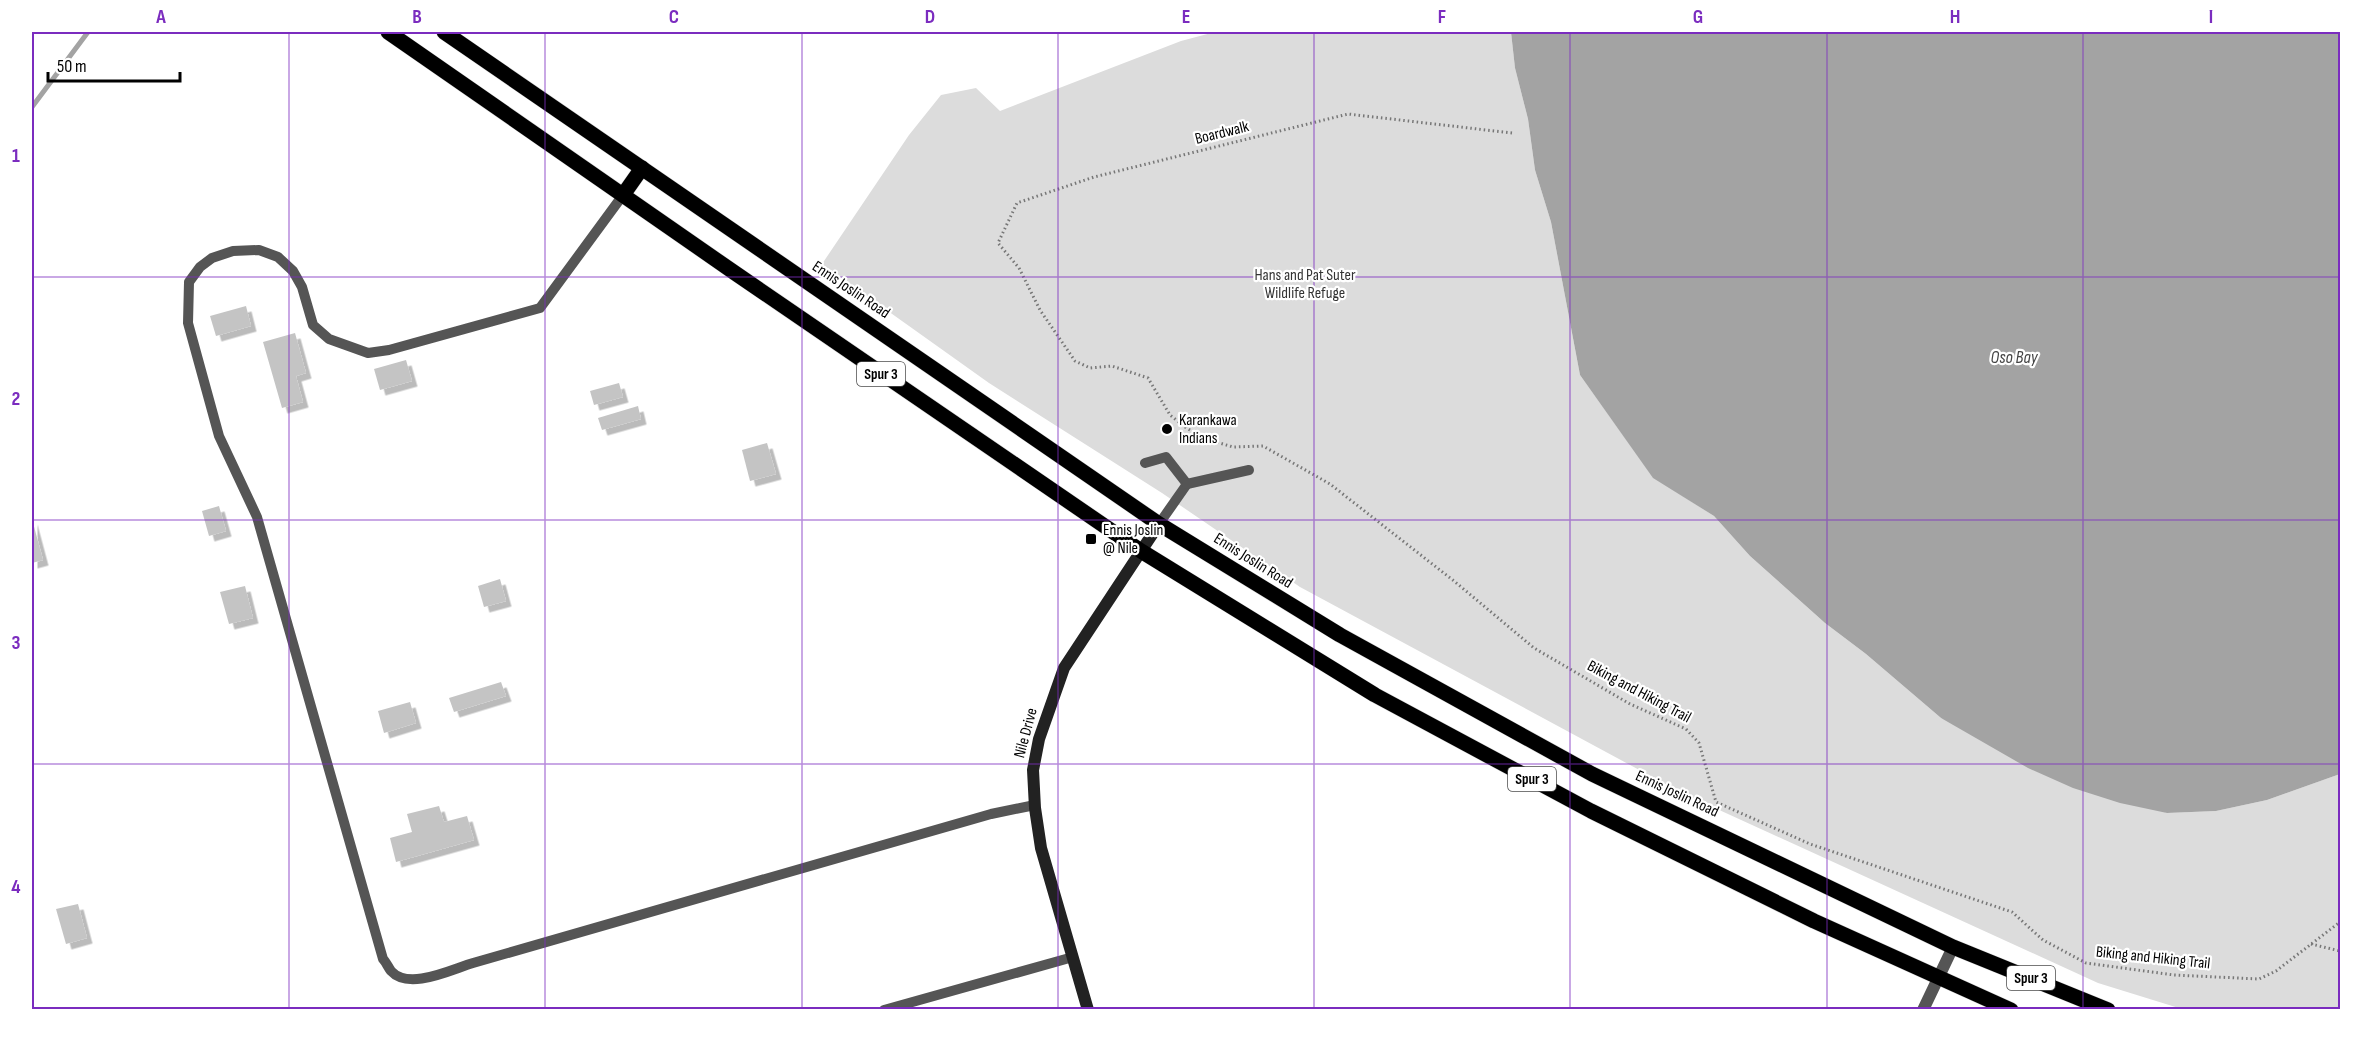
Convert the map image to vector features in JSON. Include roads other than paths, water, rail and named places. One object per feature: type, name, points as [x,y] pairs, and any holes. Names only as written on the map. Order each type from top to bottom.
[{"type":"main road","name":"Spur 3","points":[[388,32],[1141,551],[1375,695],[1550,789],[1814,921],[2011,1010]]},
{"type":"main road","name":"Ennis Joslin Road","points":[[444,32],[1159,524],[1340,635],[1593,774],[1953,946],[2108,1010]]},
{"type":"main road","points":[[623,195],[642,168]]},
{"type":"main road","name":"Nile Drive","points":[[1088,1010],[1041,848],[1033,770],[1039,739],[1064,668],[1159,524]]},
{"type":"street","points":[[1923,1010],[1953,946]]},
{"type":"lane","points":[[623,195],[540,308],[389,350],[368,353],[329,339],[313,325],[302,287],[293,271],[278,257],[259,250],[233,251],[212,258],[200,267],[189,282],[188,323],[219,436],[257,517],[384,958],[392,973],[407,979],[421,980],[992,814],[1035,805]]},
{"type":"lane","points":[[1145,463],[1166,457],[1187,483]]},
{"type":"lane","points":[[1159,524],[1187,483],[1249,470]]},
{"type":"lane","points":[[884,1010],[1073,957]]},
{"type":"water","name":"Oso Bay","points":[[1511,32],[2340,32],[2340,774],[2267,800],[2216,811],[2167,813],[2120,803],[2073,788],[2028,768],[1941,718],[1866,654],[1825,623],[1750,556],[1714,516],[1653,478],[1580,375],[1551,222],[1535,170],[1528,119],[1515,68]]},
{"type":"waterway","points":[[32,107],[88,32]]},
{"type":"place","name":"Karankawa Indians","points":[[1167,429]]},
{"type":"place","name":"Ennis Joslin @ Nile","points":[[1091,539]]},
{"type":"park label","name":"Hans and Pat Suter Wildlife Refuge","points":[[1305,284]]}]
